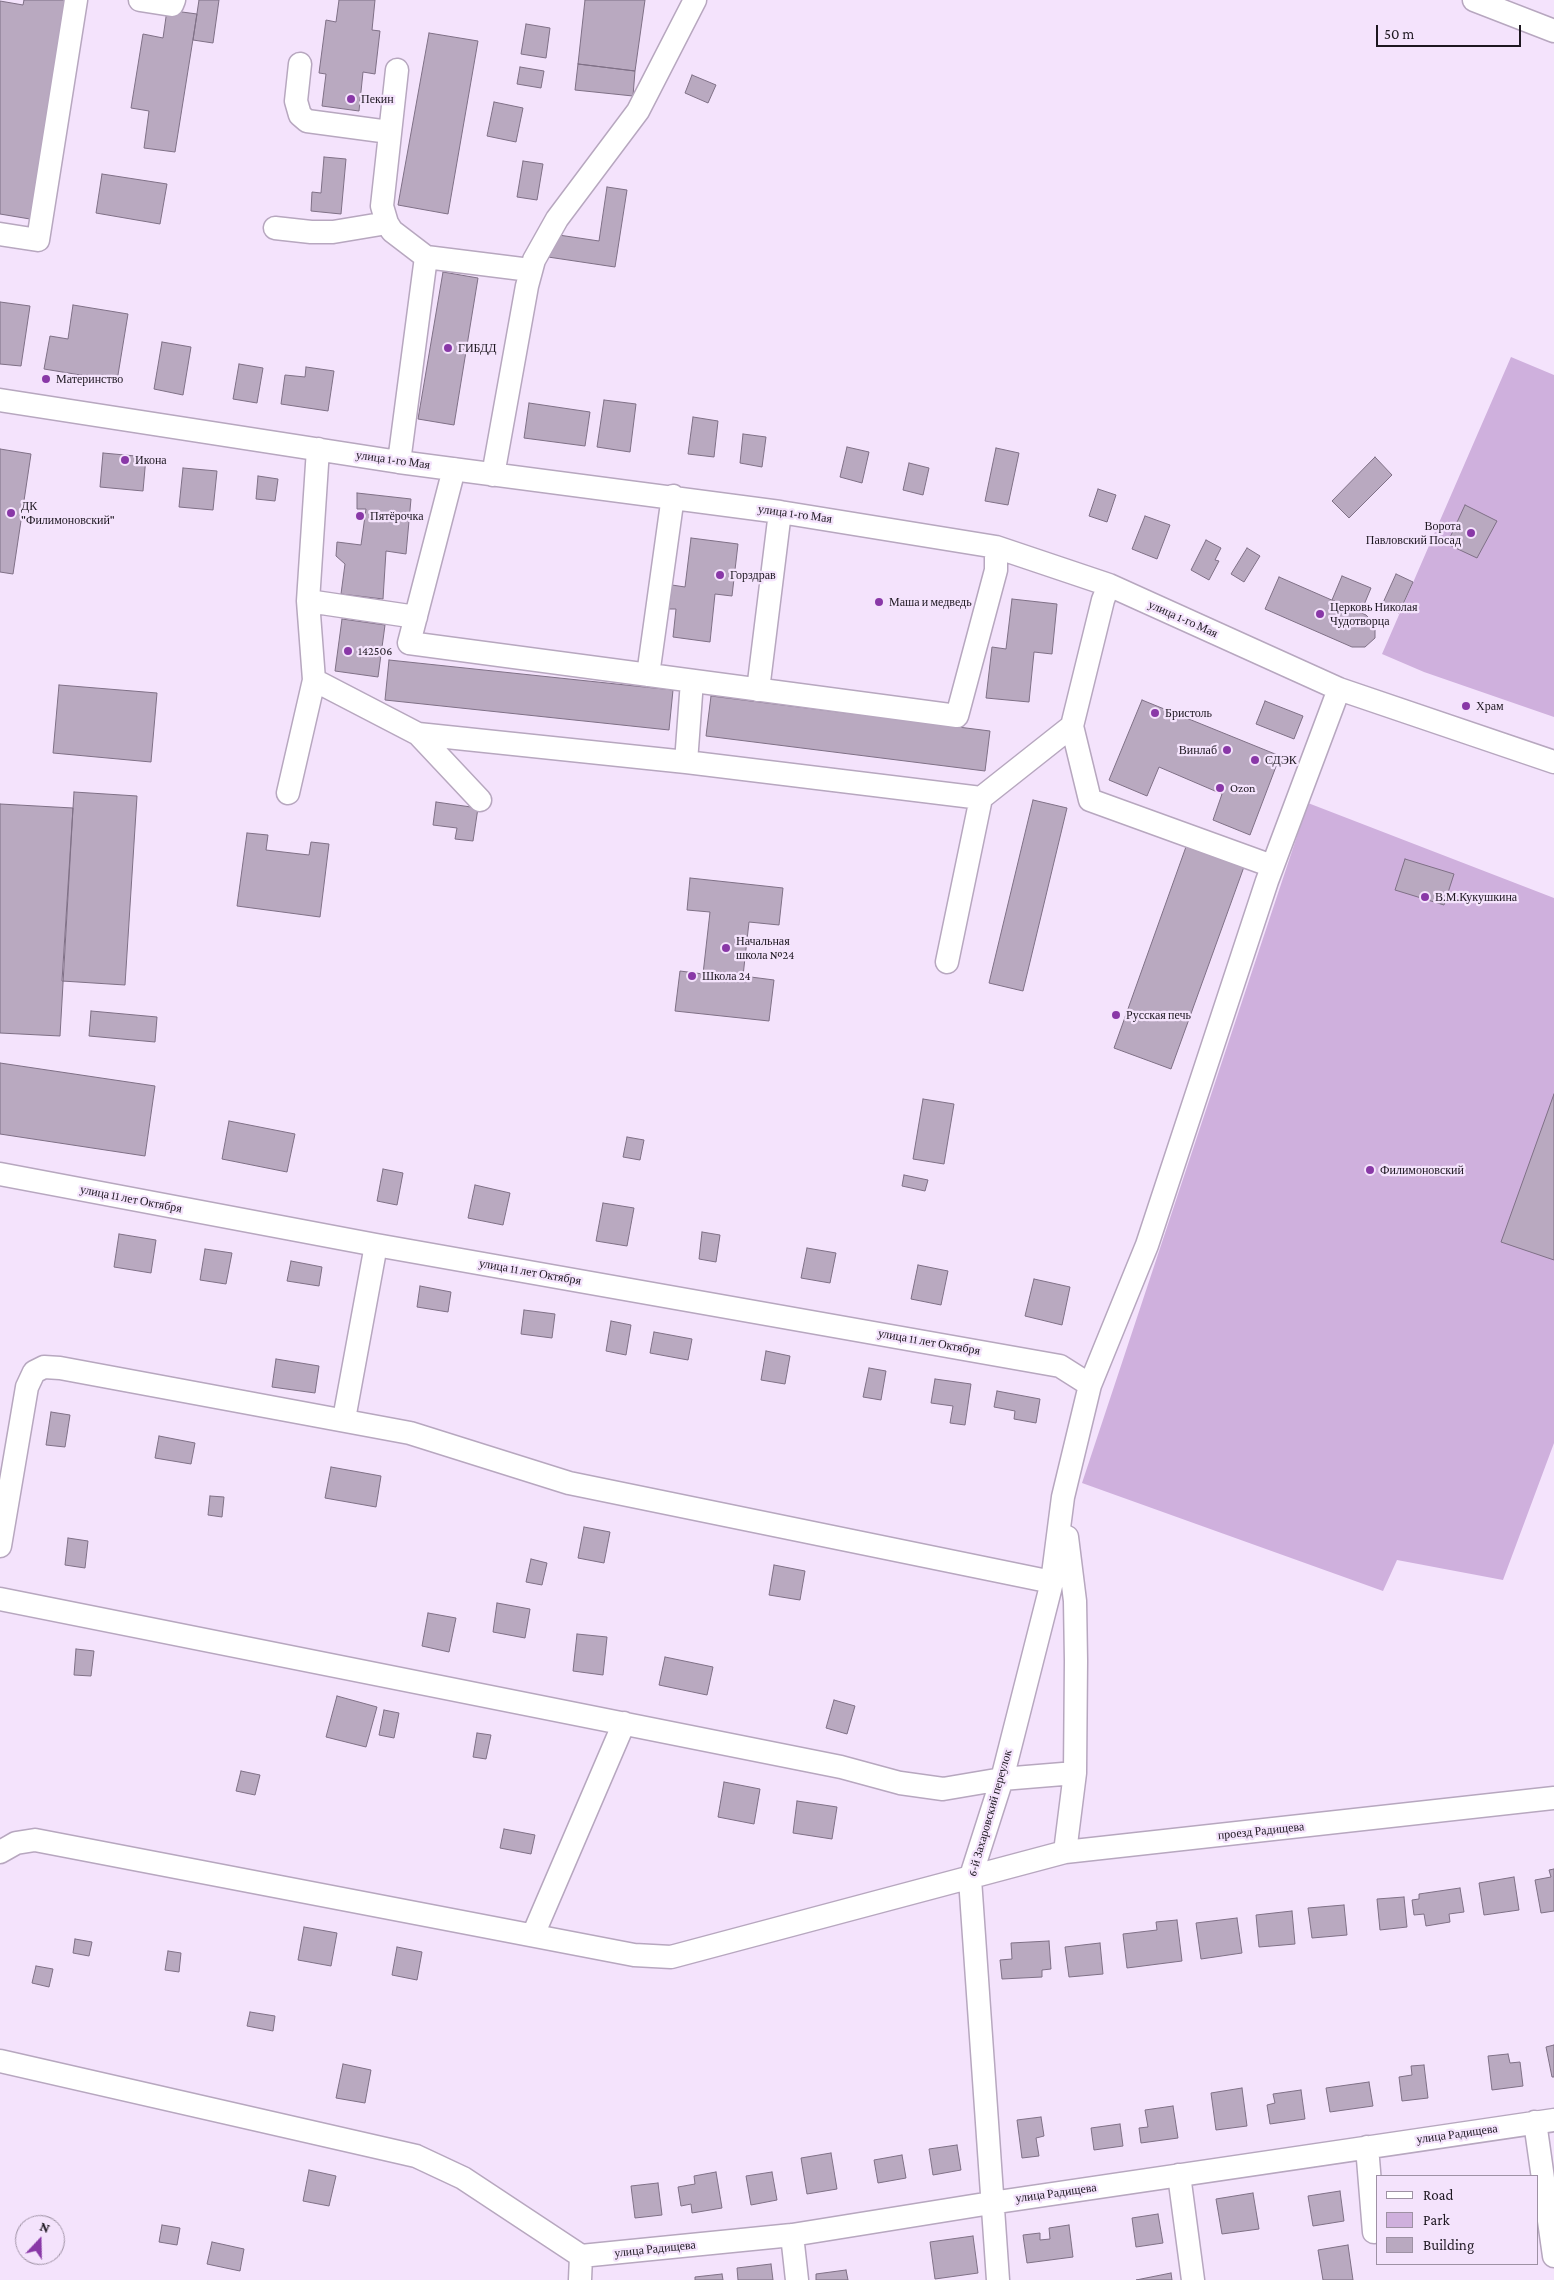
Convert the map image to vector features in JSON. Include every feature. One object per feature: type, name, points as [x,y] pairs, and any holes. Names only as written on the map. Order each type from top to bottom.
[{"type":"street","points":[[0,234],[38,240],[76,0]]},
{"type":"street","points":[[140,0],[172,5],[174,0]]},
{"type":"street","points":[[493,475],[530,270],[537,253],[551,228],[638,111],[695,0]]},
{"type":"street","points":[[1474,0],[1554,31]]},
{"type":"street","points":[[300,64],[296,101],[297,109],[307,121],[389,132]]},
{"type":"street","points":[[397,70],[382,196],[382,206],[387,223],[392,231],[426,257],[530,270]]},
{"type":"street","points":[[276,228],[311,232],[333,232],[387,223]]},
{"type":"street","points":[[399,462],[426,257]]},
{"type":"street","name":"улица 1-го Мая","points":[[0,400],[399,462],[673,496],[996,546],[1109,585],[1339,688],[1554,762]]},
{"type":"street","points":[[288,793],[314,680],[308,601],[318,449]]},
{"type":"street","points":[[454,468],[409,643],[957,716],[996,570],[996,546]]},
{"type":"street","points":[[648,675],[673,496]]},
{"type":"street","points":[[758,690],[780,512]]},
{"type":"street","points":[[1109,585],[1103,600],[1072,726],[1090,800],[1272,866]]},
{"type":"street","points":[[308,601],[416,617]]},
{"type":"street","points":[[314,680],[418,734],[480,800]]},
{"type":"street","points":[[686,762],[692,681]]},
{"type":"street","name":"6-й Захаровский переулок","points":[[998,2280],[991,2203],[970,1878],[1002,1779],[1052,1582],[1063,1497],[1090,1385],[1147,1245],[1272,866],[1339,688]]},
{"type":"street","points":[[947,962],[981,798],[1072,726]]},
{"type":"street","points":[[418,734],[686,762],[981,798]]},
{"type":"street","name":"улица 11 лет Октября","points":[[0,1174],[376,1245],[1060,1366],[1090,1385]]},
{"type":"street","points":[[344,1419],[376,1245]]},
{"type":"street","points":[[0,1546],[27,1387],[34,1372],[44,1367],[60,1368],[344,1419],[448,1444],[569,1483],[1052,1582]]},
{"type":"street","points":[[1063,1497],[1068,1556],[1075,1601],[1075,1773],[1065,1852]]},
{"type":"street","points":[[0,1599],[841,1767],[900,1783],[943,1789],[1002,1779],[1075,1773]]},
{"type":"street","points":[[533,1935],[624,1723]]},
{"type":"street","name":"проезд Радищева","points":[[0,1852],[16,1843],[35,1840],[634,1955],[671,1957],[1065,1852],[1554,1798]]},
{"type":"street","points":[[0,2061],[416,2156],[463,2178],[581,2256],[580,2280]]},
{"type":"street","points":[[1544,2121],[1554,2256]]},
{"type":"street","name":"улица Радищева","points":[[581,2256],[792,2235],[991,2203],[1544,2121]]},
{"type":"street","points":[[1367,2147],[1374,2232]]},
{"type":"street","points":[[1179,2175],[1193,2280]]},
{"type":"street","points":[[792,2235],[797,2280]]},
{"type":"green space","points":[[1511,357],[1554,375],[1554,717],[1424,672],[1382,654]]},
{"type":"green space","name":"Филимоновский","points":[[1308,803],[1554,898],[1554,1443],[1503,1580],[1397,1560],[1383,1591],[1082,1483]]},
{"type":"building","points":[[24,0],[67,0],[30,219],[0,214],[0,1],[23,5]]},
{"type":"building","points":[[199,0],[219,0],[213,43],[193,40]]},
{"type":"building","points":[[339,0],[375,0],[372,30],[380,31],[375,74],[363,72],[359,111],[322,106],[326,74],[319,73],[326,20],[336,22]]},
{"type":"building","points":[[585,0],[645,0],[635,71],[578,64]]},
{"type":"building","points":[[167,10],[197,14],[175,152],[144,148],[149,111],[131,108],[143,34],[163,38]]},
{"type":"building","points":[[526,24],[550,28],[546,58],[521,54]]},
{"type":"building","points":[[429,33],[478,41],[448,214],[398,205]]},
{"type":"building","points":[[578,64],[635,71],[633,96],[575,90]]},
{"type":"building","points":[[520,67],[544,71],[541,88],[517,84]]},
{"type":"building","points":[[692,75],[716,85],[708,103],[685,93]]},
{"type":"building","points":[[494,102],[523,108],[516,142],[487,136]]},
{"type":"building","points":[[324,157],[346,159],[341,214],[311,211],[312,192],[321,193]]},
{"type":"building","points":[[523,161],[543,164],[537,200],[517,197]]},
{"type":"building","points":[[102,174],[167,184],[160,224],[96,213]]},
{"type":"building","points":[[607,187],[627,190],[615,267],[548,257],[552,234],[599,241]]},
{"type":"building","name":"ГИБДД","points":[[443,272],[478,278],[454,425],[418,419]]},
{"type":"building","points":[[0,302],[30,306],[21,366],[0,364]]},
{"type":"building","points":[[73,305],[128,314],[117,381],[44,369],[50,336],[68,339]]},
{"type":"building","points":[[162,342],[191,347],[183,395],[154,389]]},
{"type":"building","points":[[239,364],[263,368],[257,403],[233,399]]},
{"type":"building","points":[[306,367],[334,371],[328,411],[281,404],[285,375],[305,377]]},
{"type":"building","points":[[604,400],[636,404],[630,452],[597,447]]},
{"type":"building","points":[[529,403],[590,412],[585,446],[524,438]]},
{"type":"building","points":[[693,417],[718,421],[714,457],[688,454]]},
{"type":"building","points":[[743,434],[766,437],[762,467],[740,463]]},
{"type":"building","points":[[847,447],[869,452],[862,483],[840,477]]},
{"type":"building","points":[[996,448],[1019,453],[1008,505],[985,501]]},
{"type":"building","name":"ДК \"Филимоновский\"","points":[[0,449],[31,454],[13,574],[0,572]]},
{"type":"building","points":[[103,453],[146,457],[143,491],[100,487]]},
{"type":"building","points":[[1375,457],[1392,475],[1349,518],[1332,501]]},
{"type":"building","points":[[909,463],[929,468],[923,495],[903,490]]},
{"type":"building","points":[[183,468],[217,471],[213,510],[179,507]]},
{"type":"building","points":[[258,476],[278,479],[275,501],[256,499]]},
{"type":"building","points":[[1098,489],[1116,495],[1107,522],[1089,516]]},
{"type":"building","points":[[357,493],[411,499],[406,554],[386,551],[383,599],[341,594],[345,564],[336,556],[337,542],[361,545],[366,509],[357,509]]},
{"type":"building","name":"Ворота Павловский Посад","points":[[1465,505],[1497,521],[1477,558],[1447,544]]},
{"type":"building","points":[[1145,516],[1170,525],[1157,559],[1132,549]]},
{"type":"building","points":[[691,538],[738,544],[732,596],[715,594],[710,642],[673,637],[676,609],[669,609],[672,585],[685,587]]},
{"type":"building","points":[[1206,540],[1221,548],[1215,560],[1219,561],[1209,580],[1191,570]]},
{"type":"building","points":[[1247,548],[1260,556],[1244,582],[1231,574]]},
{"type":"building","points":[[1396,574],[1413,582],[1399,613],[1382,605]]},
{"type":"building","points":[[1342,576],[1371,588],[1361,612],[1332,600]]},
{"type":"building","name":"Церковь Николая Чудотворца","points":[[1279,577],[1366,615],[1375,624],[1375,638],[1365,647],[1352,647],[1265,609]]},
{"type":"building","points":[[1012,599],[1057,604],[1052,654],[1034,652],[1029,702],[986,698],[992,647],[1006,649]]},
{"type":"building","points":[[342,619],[385,625],[378,677],[335,671]]},
{"type":"building","points":[[389,660],[673,690],[669,730],[385,700]]},
{"type":"building","points":[[59,685],[157,693],[151,762],[53,753]]},
{"type":"building","points":[[711,696],[990,731],[985,771],[706,736]]},
{"type":"building","points":[[1142,700],[1280,756],[1250,835],[1213,820],[1222,794],[1159,767],[1147,796],[1109,780]]},
{"type":"building","points":[[1265,701],[1303,716],[1294,739],[1256,724]]},
{"type":"building","points":[[74,792],[137,796],[125,985],[62,981]]},
{"type":"building","points":[[1033,800],[1067,808],[1023,991],[989,983]]},
{"type":"building","points":[[436,802],[478,808],[473,841],[455,839],[457,828],[433,825]]},
{"type":"building","points":[[0,804],[73,808],[60,1036],[0,1033]]},
{"type":"building","points":[[247,833],[268,835],[266,850],[309,855],[311,842],[329,844],[320,917],[237,906]]},
{"type":"building","points":[[1187,844],[1245,864],[1171,1069],[1114,1048]]},
{"type":"building","points":[[1405,859],[1454,874],[1444,905],[1395,890]]},
{"type":"building","name":"Начальная школа №24","points":[[690,878],[783,888],[779,925],[749,922],[743,976],[774,980],[769,1021],[675,1011],[680,971],[703,974],[710,912],[687,910]]},
{"type":"building","points":[[91,1011],[157,1017],[155,1042],[89,1036]]},
{"type":"building","points":[[0,1063],[155,1086],[145,1156],[0,1134]]},
{"type":"building","points":[[1554,1094],[1554,1260],[1501,1242]]},
{"type":"building","points":[[923,1099],[954,1104],[944,1164],[913,1159]]},
{"type":"building","points":[[229,1121],[295,1134],[287,1172],[222,1159]]},
{"type":"building","points":[[627,1137],[644,1140],[640,1160],[623,1157]]},
{"type":"building","points":[[383,1169],[403,1173],[397,1205],[377,1201]]},
{"type":"building","points":[[904,1175],[928,1180],[925,1191],[902,1186]]},
{"type":"building","points":[[475,1185],[510,1193],[503,1225],[468,1218]]},
{"type":"building","points":[[603,1203],[634,1208],[627,1246],[596,1241]]},
{"type":"building","points":[[702,1232],[720,1235],[716,1262],[699,1259]]},
{"type":"building","points":[[119,1234],[156,1240],[151,1273],[114,1267]]},
{"type":"building","points":[[807,1248],[836,1253],[830,1283],[801,1278]]},
{"type":"building","points":[[205,1249],[232,1253],[226,1284],[200,1280]]},
{"type":"building","points":[[291,1261],[322,1267],[319,1286],[287,1281]]},
{"type":"building","points":[[918,1265],[948,1271],[941,1305],[911,1299]]},
{"type":"building","points":[[1034,1279],[1070,1287],[1062,1325],[1025,1316]]},
{"type":"building","points":[[420,1286],[451,1292],[448,1312],[417,1307]]},
{"type":"building","points":[[524,1310],[555,1314],[552,1338],[521,1334]]},
{"type":"building","points":[[611,1321],[631,1325],[626,1355],[606,1351]]},
{"type":"building","points":[[654,1332],[692,1339],[688,1360],[650,1353]]},
{"type":"building","points":[[766,1351],[790,1356],[785,1384],[761,1380]]},
{"type":"building","points":[[276,1359],[319,1366],[315,1393],[272,1387]]},
{"type":"building","points":[[869,1368],[886,1371],[881,1400],[863,1397]]},
{"type":"building","points":[[935,1379],[971,1384],[965,1425],[950,1423],[953,1406],[931,1403]]},
{"type":"building","points":[[997,1391],[1040,1399],[1036,1423],[1014,1419],[1015,1411],[994,1407]]},
{"type":"building","points":[[51,1412],[70,1415],[65,1447],[46,1445]]},
{"type":"building","points":[[159,1436],[195,1443],[191,1464],[155,1458]]},
{"type":"building","points":[[331,1467],[381,1476],[376,1507],[325,1498]]},
{"type":"building","points":[[210,1496],[224,1497],[222,1517],[208,1515]]},
{"type":"building","points":[[584,1527],[610,1532],[604,1563],[578,1558]]},
{"type":"building","points":[[68,1538],[88,1541],[85,1568],[65,1565]]},
{"type":"building","points":[[531,1559],[547,1563],[542,1585],[526,1582]]},
{"type":"building","points":[[774,1565],[805,1571],[800,1600],[769,1595]]},
{"type":"building","points":[[497,1603],[530,1609],[525,1638],[493,1632]]},
{"type":"building","points":[[428,1613],[456,1618],[449,1652],[422,1646]]},
{"type":"building","points":[[577,1634],[607,1637],[603,1675],[573,1671]]},
{"type":"building","points":[[76,1649],[94,1651],[91,1676],[74,1675]]},
{"type":"building","points":[[665,1657],[713,1667],[707,1695],[659,1685]]},
{"type":"building","points":[[337,1696],[377,1707],[366,1747],[326,1737]]},
{"type":"building","points":[[834,1700],[855,1706],[847,1734],[826,1728]]},
{"type":"building","points":[[384,1710],[399,1713],[394,1738],[379,1735]]},
{"type":"building","points":[[477,1733],[491,1735],[486,1759],[473,1757]]},
{"type":"building","points":[[241,1771],[260,1775],[255,1795],[236,1791]]},
{"type":"building","points":[[724,1782],[760,1789],[754,1824],[718,1817]]},
{"type":"building","points":[[797,1801],[837,1807],[832,1839],[793,1833]]},
{"type":"building","points":[[504,1829],[535,1835],[531,1854],[500,1848]]},
{"type":"building","points":[[1554,1869],[1554,1911],[1541,1913],[1535,1880],[1551,1877],[1549,1870]]},
{"type":"building","points":[[1514,1877],[1519,1910],[1484,1915],[1479,1883]]},
{"type":"building","points":[[1460,1888],[1464,1912],[1449,1914],[1450,1922],[1426,1926],[1424,1914],[1414,1915],[1412,1900],[1419,1899],[1419,1894]]},
{"type":"building","points":[[1404,1897],[1407,1927],[1380,1930],[1377,1899]]},
{"type":"building","points":[[1344,1905],[1347,1935],[1312,1938],[1308,1908]]},
{"type":"building","points":[[1292,1911],[1295,1944],[1259,1947],[1256,1915]]},
{"type":"building","points":[[1237,1918],[1242,1953],[1201,1959],[1196,1923]]},
{"type":"building","points":[[1177,1920],[1182,1961],[1127,1968],[1123,1934],[1157,1930],[1156,1922]]},
{"type":"building","points":[[304,1927],[337,1933],[331,1966],[298,1960]]},
{"type":"building","points":[[75,1939],[92,1942],[89,1956],[73,1953]]},
{"type":"building","points":[[1049,1941],[1051,1969],[1042,1970],[1042,1977],[1002,1979],[1000,1960],[1012,1959],[1011,1943]]},
{"type":"building","points":[[1100,1943],[1103,1974],[1069,1977],[1065,1947]]},
{"type":"building","points":[[397,1947],[422,1952],[417,1980],[392,1975]]},
{"type":"building","points":[[168,1951],[181,1953],[179,1972],[165,1970]]},
{"type":"building","points":[[36,1966],[53,1969],[49,1987],[32,1983]]},
{"type":"building","points":[[250,2012],[275,2016],[273,2031],[247,2026]]},
{"type":"building","points":[[1554,2045],[1554,2077],[1552,2077],[1546,2047]]},
{"type":"building","points":[[1508,2054],[1510,2063],[1520,2062],[1523,2086],[1492,2090],[1488,2056]]},
{"type":"building","points":[[343,2064],[371,2070],[365,2103],[336,2098]]},
{"type":"building","points":[[1424,2065],[1428,2098],[1402,2101],[1399,2077],[1412,2075],[1411,2066]]},
{"type":"building","points":[[1369,2082],[1373,2106],[1330,2112],[1326,2088]]},
{"type":"building","points":[[1242,2088],[1247,2126],[1216,2130],[1211,2093]]},
{"type":"building","points":[[1301,2090],[1305,2119],[1270,2124],[1267,2105],[1275,2103],[1273,2094]]},
{"type":"building","points":[[1173,2106],[1178,2138],[1141,2143],[1139,2128],[1148,2127],[1145,2110]]},
{"type":"building","points":[[1041,2117],[1044,2136],[1036,2138],[1039,2156],[1022,2158],[1017,2120]]},
{"type":"building","points":[[1120,2124],[1123,2146],[1094,2150],[1091,2128]]},
{"type":"building","points":[[957,2145],[961,2170],[933,2175],[929,2149]]},
{"type":"building","points":[[831,2153],[837,2189],[807,2194],[801,2158]]},
{"type":"building","points":[[902,2155],[906,2178],[878,2183],[874,2160]]},
{"type":"building","points":[[309,2170],[336,2176],[329,2206],[303,2201]]},
{"type":"building","points":[[716,2172],[722,2208],[692,2213],[691,2204],[681,2206],[678,2187],[695,2184],[694,2176]]},
{"type":"building","points":[[772,2172],[777,2200],[751,2205],[746,2176]]},
{"type":"building","points":[[658,2183],[662,2215],[635,2218],[631,2186]]},
{"type":"building","points":[[1340,2191],[1344,2221],[1313,2226],[1308,2196]]},
{"type":"building","points":[[1253,2193],[1259,2229],[1222,2234],[1216,2199]]},
{"type":"building","points":[[1158,2214],[1163,2243],[1136,2247],[1132,2218]]},
{"type":"building","points":[[162,2225],[180,2228],[177,2245],[159,2242]]},
{"type":"building","points":[[1069,2225],[1073,2257],[1027,2263],[1023,2235],[1040,2233],[1040,2240],[1050,2239],[1049,2228]]},
{"type":"building","points":[[973,2236],[978,2273],[935,2279],[930,2242]]},
{"type":"building","points":[[212,2242],[244,2249],[240,2271],[207,2264]]},
{"type":"building","points":[[1348,2245],[1353,2280],[1323,2280],[1318,2250]]},
{"type":"building","points":[[771,2264],[773,2280],[738,2280],[737,2268]]},
{"type":"building","points":[[846,2270],[848,2280],[816,2280],[816,2274]]},
{"type":"building","points":[[1171,2273],[1172,2280],[1136,2280]]},
{"type":"building","points":[[722,2274],[723,2280],[695,2280],[695,2277]]},
{"type":"place","name":"Пекин","points":[[351,99]]},
{"type":"place","name":"ГИБДД","points":[[448,348]]},
{"type":"place","name":"Материнство","points":[[46,379]]},
{"type":"place","name":"Икона","points":[[125,460]]},
{"type":"place","name":"ДК \"Филимоновский\"","points":[[11,513]]},
{"type":"place","name":"Пятёрочка","points":[[360,516]]},
{"type":"place","name":"Ворота Павловский Посад","points":[[1471,533]]},
{"type":"place","name":"Горздрав","points":[[720,575]]},
{"type":"place","name":"Маша и медведь","points":[[879,602]]},
{"type":"place","name":"Церковь Николая Чудотворца","points":[[1320,614]]},
{"type":"place","name":"142506","points":[[348,651]]},
{"type":"place","name":"Храм","points":[[1466,706]]},
{"type":"place","name":"Бристоль","points":[[1155,713]]},
{"type":"place","name":"Винлаб","points":[[1227,750]]},
{"type":"place","name":"СДЭК","points":[[1255,760]]},
{"type":"place","name":"Ozon","points":[[1220,788]]},
{"type":"place","name":"В.М.Кукушкина","points":[[1425,897]]},
{"type":"place","name":"Начальная школа №24","points":[[726,948]]},
{"type":"place","name":"Школа 24","points":[[692,976]]},
{"type":"place","name":"Русская печь","points":[[1116,1015]]},
{"type":"place","name":"Филимоновский","points":[[1370,1170]]}]
